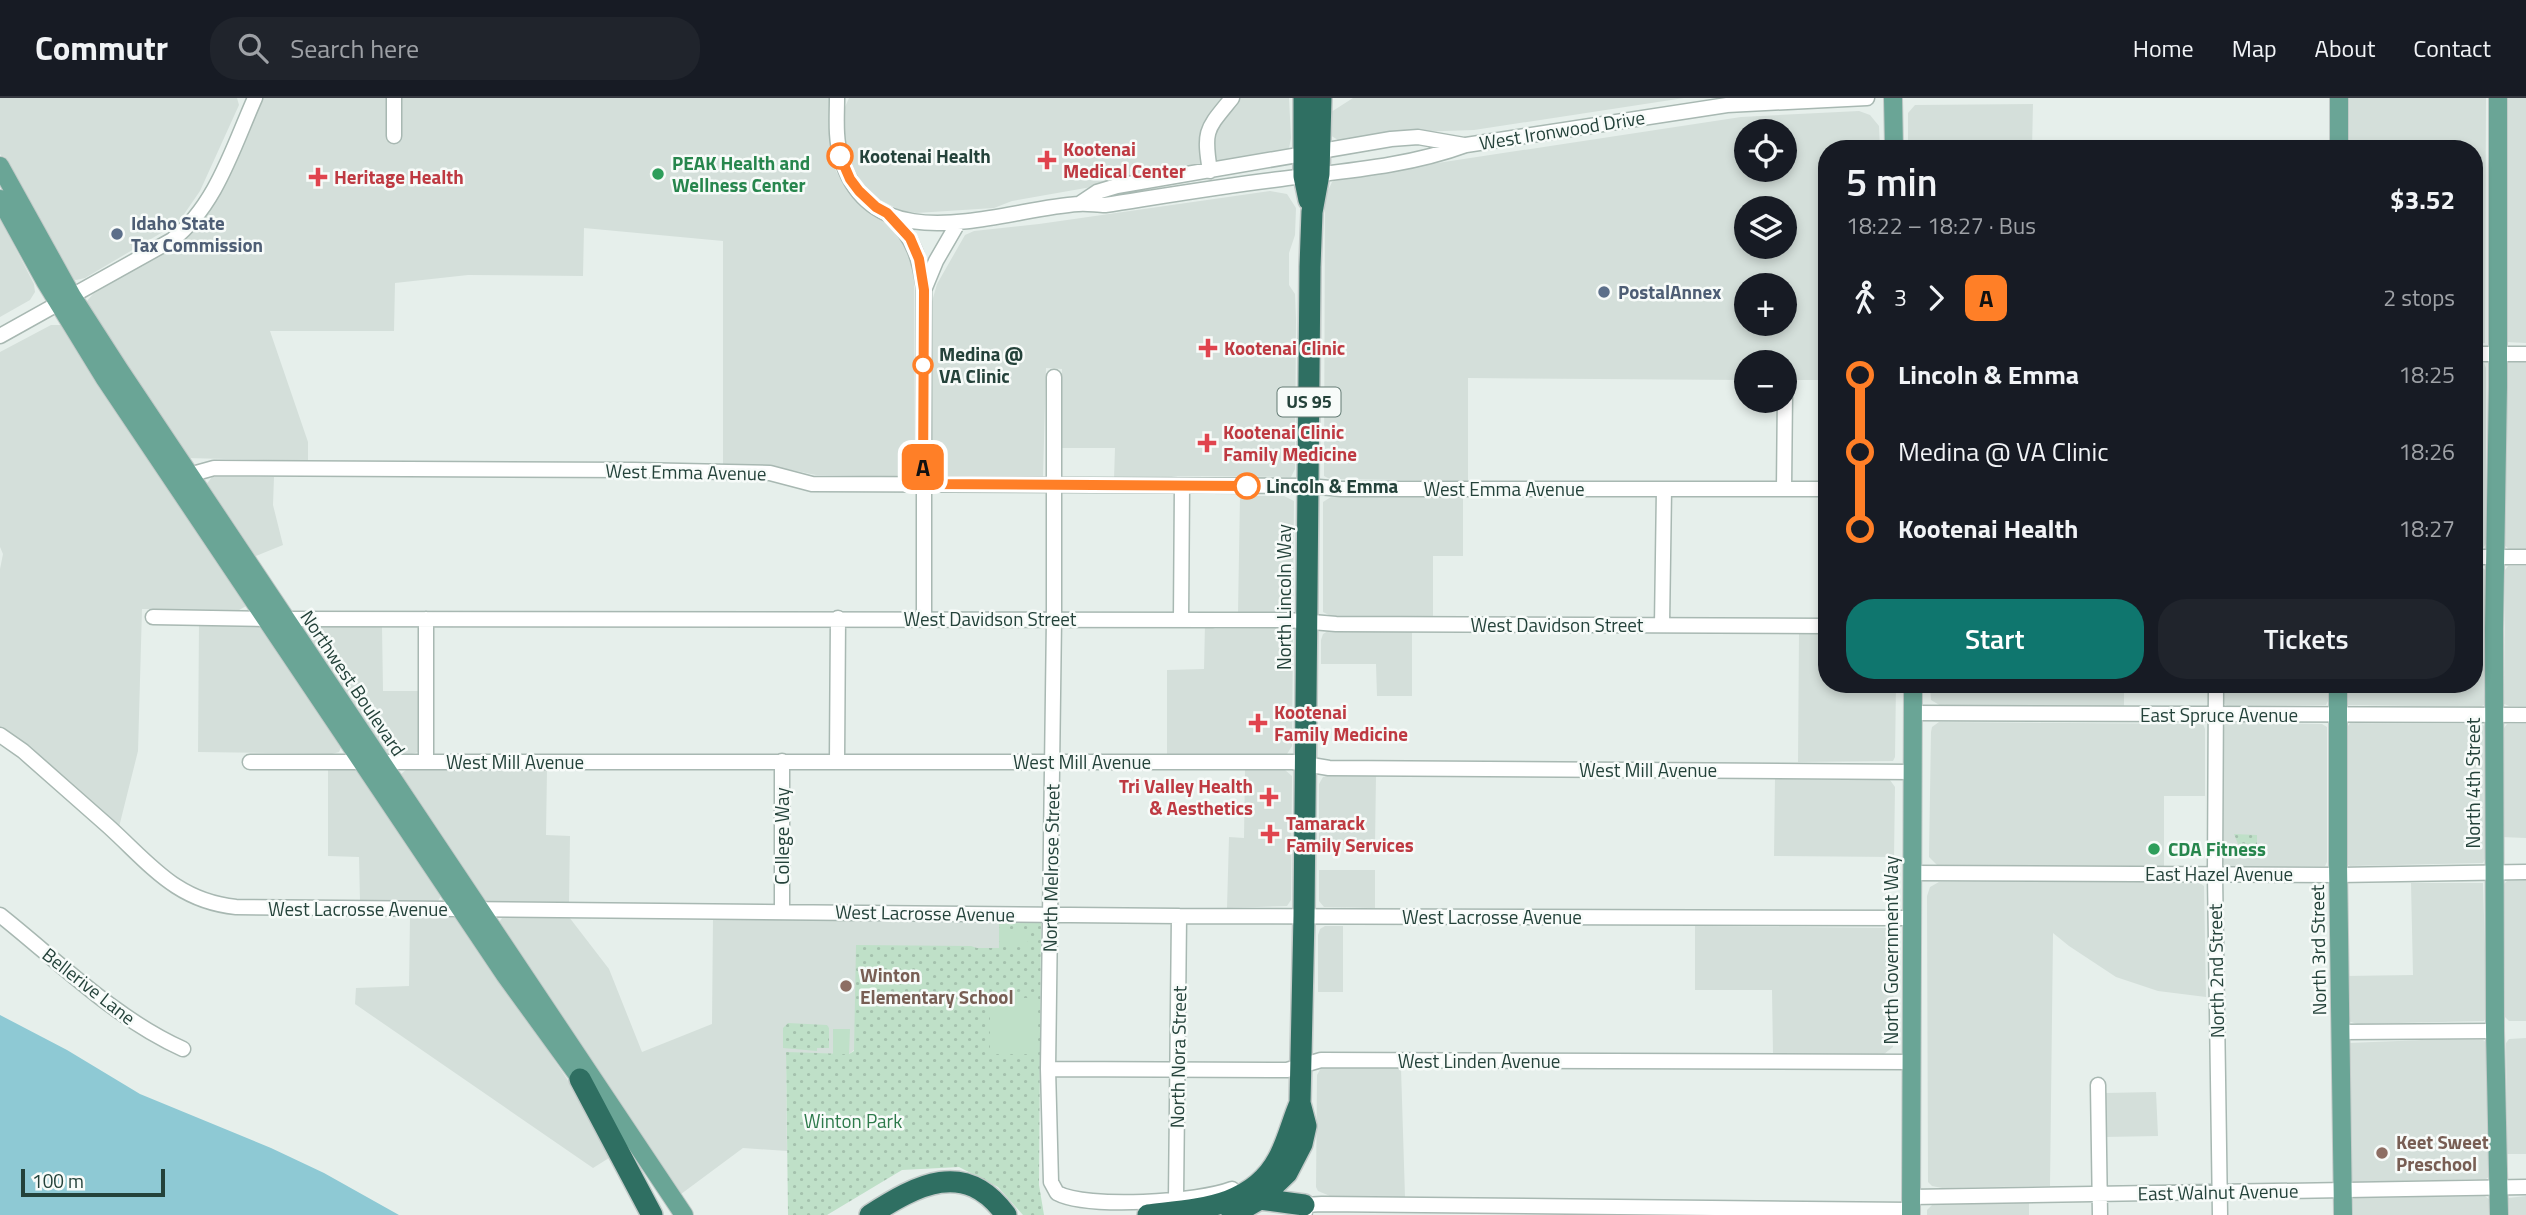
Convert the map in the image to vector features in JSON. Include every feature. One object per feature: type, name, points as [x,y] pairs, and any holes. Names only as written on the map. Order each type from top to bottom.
[{"type":"highway","name":"US 95","points":[[1304,98],[1312,164]]},
{"type":"highway","name":"US 95","points":[[1312,164],[1321,98]]},
{"type":"highway","name":"North Lincoln Way","points":[[1303,1067],[1312,164]]},
{"type":"highway","name":"US 95","points":[[1148,1215],[1206,1208],[1228,1202],[1249,1191],[1277,1162],[1286,1143],[1300,1102],[1303,1067]]},
{"type":"highway","points":[[580,1079],[652,1215]]},
{"type":"highway","name":"US 95","points":[[1233,1215],[1260,1199],[1287,1173],[1302,1144],[1307,1126],[1300,1102]]},
{"type":"highway","points":[[1287,1173],[1290,1189],[1305,1210]]},
{"type":"highway","points":[[870,1215],[909,1191],[943,1182],[975,1187],[994,1200],[1006,1215]]},
{"type":"highway","points":[[1260,1199],[1305,1210]]},
{"type":"main road","points":[[1893,98],[1894,140]]},
{"type":"main road","points":[[2339,98],[2339,140]]},
{"type":"main road","name":"North 4th Street","points":[[2498,98],[2494,873],[2499,1215]]},
{"type":"main road","name":"Northwest Boulevard","points":[[0,166],[105,379],[183,480],[471,909],[684,1215]]},
{"type":"main road","name":"Northwest Boulevard","points":[[0,199],[65,299]]},
{"type":"main road","name":"North Government Way","points":[[1911,1207],[1913,693]]},
{"type":"main road","name":"North 3rd Street","points":[[2338,693],[2343,1215]]},
{"type":"main road","name":"Northwest Boulevard","points":[[471,909],[505,975],[580,1079],[672,1215]]},
{"type":"street","points":[[0,335],[172,240],[192,222],[210,195],[255,98]]},
{"type":"street","points":[[394,98],[394,136]]},
{"type":"street","name":"West Ironwood Drive","points":[[837,98],[838,145],[845,170],[859,191],[887,213],[929,223],[958,223],[1079,204],[1108,205],[1312,164],[1391,139],[1418,137],[1465,145]]},
{"type":"street","points":[[1210,171],[1206,139],[1209,127],[1232,98]]},
{"type":"street","name":"West Ironwood Drive","points":[[1079,204],[1097,192],[1117,186],[1210,171],[1432,158],[1465,145],[1727,105],[1867,98]]},
{"type":"street","points":[[887,213],[905,230],[913,243],[919,259],[924,290],[924,618]]},
{"type":"street","points":[[924,290],[936,261],[958,223]]},
{"type":"street","points":[[2483,354],[2526,354]]},
{"type":"street","name":"North Melrose Street","points":[[1054,377],[1053,761],[1048,1069],[1051,1182],[1055,1191],[1066,1198],[1077,1200],[1176,1199]]},
{"type":"street","points":[[1784,489],[1785,413]]},
{"type":"street","name":"West Emma Avenue","points":[[183,480],[214,468],[651,470],[770,473],[812,484],[1308,486],[1341,489],[1818,489]]},
{"type":"street","points":[[1181,620],[1182,486]]},
{"type":"street","points":[[1662,625],[1664,489]]},
{"type":"street","points":[[2483,556],[2526,557]]},
{"type":"street","name":"West Davidson Street","points":[[153,617],[924,618],[1346,624],[1818,626]]},
{"type":"street","points":[[837,761],[838,618]]},
{"type":"street","points":[[426,619],[426,762]]},
{"type":"street","name":"North 2nd Street","points":[[2216,693],[2215,875],[2220,1215]]},
{"type":"street","name":"East Spruce Avenue","points":[[1913,713],[2526,715]]},
{"type":"street","name":"West Lacrosse Avenue","points":[[0,734],[23,751],[165,879],[208,903],[252,908],[1179,916],[1912,918]]},
{"type":"street","name":"College Way","points":[[782,761],[782,912]]},
{"type":"street","name":"West Mill Avenue","points":[[250,762],[1293,762],[1329,768],[1913,772]]},
{"type":"street","name":"East Hazel Avenue","points":[[1912,873],[2215,875],[2526,872]]},
{"type":"street","name":"Bellerive Lane","points":[[0,915],[129,1018],[156,1036],[183,1049]]},
{"type":"street","name":"North Nora Street","points":[[1176,1199],[1179,916]]},
{"type":"street","points":[[2341,1032],[2495,1031]]},
{"type":"street","name":"West Linden Avenue","points":[[1048,1069],[1287,1070],[1321,1060],[1912,1062]]},
{"type":"street","points":[[2098,1085],[2100,1215]]},
{"type":"street","points":[[1176,1199],[1213,1194],[1239,1184]]},
{"type":"street","name":"East Walnut Avenue","points":[[1305,1210],[1771,1211],[1911,1207],[2099,1194],[2526,1187]]},
{"type":"shaded area","points":[[0,98],[237,98],[239,105],[200,191],[178,223],[85,278],[76,280],[71,279],[53,250],[0,154]]},
{"type":"shaded area","points":[[262,98],[829,98],[829,137],[836,171],[858,203],[893,225],[914,255],[915,473],[908,477],[816,475],[777,467],[723,465],[723,241],[584,228],[583,276],[468,275],[395,283],[394,331],[270,331],[308,442],[308,461],[186,458],[86,305],[93,294],[178,244],[203,220],[212,208]]},
{"type":"shaded area","name":"Kootenai Medical Center","points":[[849,98],[1289,98],[1291,138],[1285,153],[1012,201],[994,208],[916,213],[900,210],[878,199],[858,179],[844,139],[845,107]]},
{"type":"shaded area","points":[[1353,98],[1684,98],[1474,130],[1413,132],[1338,140],[1330,135],[1328,114]]},
{"type":"shaded area","points":[[2347,98],[2486,98],[2485,343],[2483,140],[2347,140]]},
{"type":"shaded area","points":[[2505,98],[2526,98],[2526,343],[2506,342]]},
{"type":"shaded area","points":[[2033,104],[2032,140],[1908,140],[1908,113],[1915,105]]},
{"type":"shaded area","points":[[1859,111],[1870,115],[1879,126],[1880,140],[1818,140],[1818,380],[1797,380],[1797,350],[1734,350],[1734,380],[1468,378],[1468,481],[1330,479],[1324,476],[1325,197],[1332,182],[1339,178],[1741,117]]},
{"type":"shaded area","points":[[1270,191],[1287,194],[1296,208],[1295,235],[1289,253],[1289,285],[1295,294],[1296,319],[1295,469],[1291,477],[1178,476],[1114,479],[1115,448],[1060,448],[1062,369],[1046,368],[1043,477],[936,477],[931,474],[931,305],[937,284],[965,235],[974,231]]},
{"type":"shaded area","points":[[0,218],[34,284],[35,292],[30,300],[0,317]]},
{"type":"shaded area","points":[[51,325],[61,325],[66,330],[248,605],[239,610],[142,609],[138,751],[119,827],[23,743],[0,727],[0,569],[3,554],[0,547],[0,352]]},
{"type":"shaded area","points":[[2507,362],[2526,362],[2526,550],[2510,550],[2504,545],[2504,413]]},
{"type":"shaded area","points":[[2483,363],[2486,368],[2486,544],[2483,548]]},
{"type":"shaded area","points":[[212,477],[274,477],[273,505],[283,545],[251,558],[205,486]]},
{"type":"shaded area","points":[[1240,496],[1284,496],[1294,501],[1293,608],[1287,613],[1238,613]]},
{"type":"shaded area","points":[[1331,497],[1463,497],[1463,556],[1433,556],[1433,617],[1333,617],[1323,612],[1323,502]]},
{"type":"shaded area","points":[[2508,566],[2526,566],[2526,706],[2504,704],[2505,570]]},
{"type":"shaded area","points":[[2483,568],[2485,570],[2484,705],[2347,705],[2346,693],[2483,693]]},
{"type":"shaded area","points":[[199,623],[262,624],[342,745],[339,752],[198,752]]},
{"type":"shaded area","points":[[1205,624],[1215,629],[1286,628],[1293,632],[1292,746],[1287,754],[1167,754],[1167,670],[1204,669]]},
{"type":"shaded area","points":[[309,627],[382,627],[383,691],[419,691],[418,752],[386,755],[305,634]]},
{"type":"shaded area","points":[[1328,631],[1412,632],[1412,696],[1377,696],[1376,664],[1321,664],[1321,640],[1323,634]]},
{"type":"shaded area","points":[[1799,633],[1818,633],[1818,693],[1896,693],[1895,757],[1893,761],[1798,762]]},
{"type":"shaded area","points":[[1931,693],[2124,693],[2124,707],[1941,706],[1931,700]]},
{"type":"shaded area","points":[[2221,693],[2328,693],[2326,705],[2227,706],[2221,702]]},
{"type":"shaded area","points":[[1939,722],[2203,724],[2205,796],[2164,796],[2164,866],[1937,865],[1929,857],[1931,732],[1932,727]]},
{"type":"shaded area","points":[[2227,723],[2322,724],[2327,727],[2325,866],[2225,866],[2221,863],[2222,726]]},
{"type":"shaded area","points":[[2350,723],[2485,726],[2483,863],[2347,864],[2346,729]]},
{"type":"shaded area","points":[[2507,724],[2526,724],[2526,838],[2501,837],[2504,728]]},
{"type":"shaded area","points":[[328,768],[357,768],[442,894],[438,901],[360,902],[359,857],[328,856]]},
{"type":"shaded area","points":[[407,769],[547,769],[546,835],[570,836],[569,902],[483,901],[400,775]]},
{"type":"shaded area","points":[[1245,769],[1285,770],[1292,776],[1291,900],[1287,906],[1227,908],[1229,837],[1244,838]]},
{"type":"shaded area","points":[[1376,776],[1375,845],[1319,845],[1319,784],[1323,777]]},
{"type":"shaded area","points":[[1775,779],[1890,780],[1895,787],[1894,857],[1774,856]]},
{"type":"shaded area","points":[[1319,870],[1375,870],[1375,908],[1324,907],[1319,901]]},
{"type":"shaded area","points":[[2526,880],[2526,1021],[2509,1021],[2505,1017],[2503,885],[2507,881]]},
{"type":"shaded area","points":[[1939,882],[2198,882],[2204,886],[2206,997],[2158,991],[2116,977],[2053,933],[2050,1186],[1942,1188],[1932,1186],[1928,1182],[1927,896],[1930,887]]},
{"type":"shaded area","points":[[2411,883],[2483,883],[2487,1016],[2484,1021],[2357,1024],[2348,1021],[2346,976],[2413,975]]},
{"type":"shaded area","points":[[410,916],[456,918],[463,923],[567,1079],[609,1158],[593,1168],[355,1004],[356,988],[409,986]]},
{"type":"shaded area","points":[[506,917],[569,917],[609,969],[642,1052],[712,1024],[713,919],[999,923],[1000,948],[982,948],[849,1054],[786,1053],[787,1151],[743,1148],[677,1197],[498,924]]},
{"type":"shaded area","points":[[1325,926],[1343,926],[1343,992],[1318,992],[1318,935],[1320,929]]},
{"type":"shaded area","points":[[1695,926],[1889,928],[1894,938],[1893,1047],[1884,1054],[1773,1053],[1772,990],[1695,990]]},
{"type":"shaded area","points":[[2526,1038],[2526,1154],[2507,1154],[2506,1043],[2509,1039]]},
{"type":"shaded area","points":[[2483,1040],[2488,1043],[2490,1176],[2486,1179],[2350,1181],[2349,1043]]},
{"type":"shaded area","points":[[1321,1068],[1401,1068],[1405,1197],[1330,1196],[1318,1191],[1317,1075]]},
{"type":"shaded area","points":[[2156,1092],[2158,1136],[2104,1137],[2105,1093]]},
{"type":"shaded area","points":[[2485,1196],[2490,1200],[2490,1215],[2350,1215],[2351,1199],[2355,1198]]},
{"type":"shaded area","points":[[2526,1196],[2526,1215],[2508,1215],[2508,1198]]},
{"type":"shaded area","points":[[2029,1203],[2029,1215],[1927,1215],[1927,1210],[1933,1204]]},
{"type":"green space","points":[[2234,834],[2257,835],[2257,844],[2238,844]]},
{"type":"green space","name":"Winton Park","points":[[999,923],[1041,923],[1039,1185],[1044,1215],[1023,1215],[998,1187],[959,1167],[902,1170],[827,1215],[788,1215],[786,1052],[849,1054],[854,1051],[856,945],[999,948]]},
{"type":"green space","points":[[1001,932],[1027,932],[1027,945],[1001,945]]},
{"type":"green space","points":[[990,998],[1035,998],[1035,1054],[990,1054]]},
{"type":"green space","points":[[788,1023],[827,1025],[829,1048],[817,1048],[817,1051],[783,1048],[783,1028]]},
{"type":"green space","points":[[833,1029],[850,1029],[849,1054],[833,1054]]},
{"type":"water","points":[[0,1015],[67,1050],[140,1094],[271,1148],[324,1173],[399,1215],[0,1215]]},
{"type":"bus line","name":"A","points":[[840,156],[845,170],[859,191],[905,230],[913,243],[922,270],[923,484],[1247,486]]},
{"type":"place","name":"Kootenai Health","points":[[840,156]]},
{"type":"place","name":"Kootenai Medical Center","points":[[1047,160]]},
{"type":"place","name":"PEAK Health and Wellness Center","points":[[658,174]]},
{"type":"place","name":"Heritage Health","points":[[318,177]]},
{"type":"place","name":"Idaho State Tax Commission","points":[[117,234]]},
{"type":"place","name":"PostalAnnex","points":[[1604,292]]},
{"type":"place","name":"Kootenai Clinic","points":[[1208,348]]},
{"type":"place","name":"Medina @ VA Clinic","points":[[923,365]]},
{"type":"place","name":"Kootenai Clinic Family Medicine","points":[[1207,443]]},
{"type":"place","name":"Lincoln & Emma","points":[[1247,486]]},
{"type":"place","name":"Kootenai Family Medicine","points":[[1258,723]]},
{"type":"place","name":"Tri Valley Health & Aesthetics","points":[[1269,797]]},
{"type":"place","name":"Tamarack Family Services","points":[[1270,834]]},
{"type":"place","name":"CDA Fitness","points":[[2154,849]]},
{"type":"place","name":"Winton Elementary School","points":[[846,986]]},
{"type":"place","name":"Keet Sweet Preschool","points":[[2382,1153]]}]
